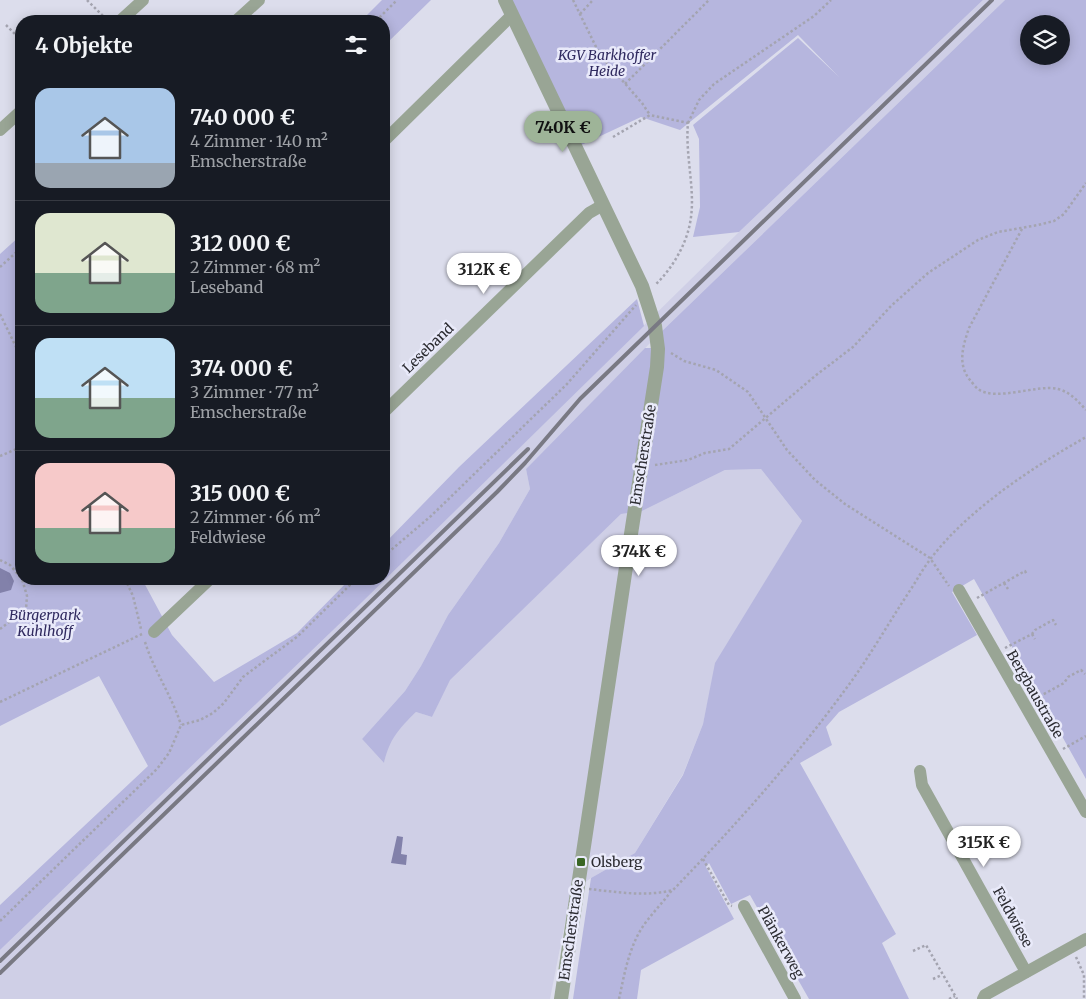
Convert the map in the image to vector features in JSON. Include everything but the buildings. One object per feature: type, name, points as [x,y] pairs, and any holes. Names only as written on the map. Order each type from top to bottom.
[{"type":"street","points":[[127,15],[143,0]]},
{"type":"street","points":[[243,15],[259,0]]},
{"type":"street","name":"Emscherstraße","points":[[505,0],[645,295],[655,326],[657,344],[658,367],[561,999]]},
{"type":"street","points":[[390,135],[512,15]]},
{"type":"street","points":[[0,130],[15,116]]},
{"type":"street","name":"Leseband","points":[[390,406],[589,213],[603,205]]},
{"type":"street","points":[[148,633],[203,585]]},
{"type":"street","name":"Bergbaustraße","points":[[959,590],[1086,812]]},
{"type":"street","name":"Feldwiese","points":[[920,771],[922,785],[1026,972]]},
{"type":"street","name":"Plänkerweg","points":[[744,906],[795,999]]},
{"type":"street","points":[[982,999],[1086,939]]},
{"type":"path","points":[[87,0],[102,15]]},
{"type":"path","points":[[382,15],[397,0]]},
{"type":"path","points":[[573,0],[600,55],[647,108],[650,115]]},
{"type":"path","points":[[580,14],[593,0]]},
{"type":"path","points":[[625,84],[709,0]]},
{"type":"path","points":[[390,551],[431,516],[567,384],[645,295],[663,278],[671,268],[684,242],[689,226],[691,205],[687,146],[688,123],[698,100],[714,84],[814,16],[831,0]]},
{"type":"path","points":[[6,25],[15,34]]},
{"type":"path","points":[[613,137],[650,115],[688,123]]},
{"type":"path","points":[[642,464],[660,465],[688,460],[705,453],[729,449],[815,376],[853,347],[891,306],[928,274],[978,240],[998,232],[1054,221],[1064,214],[1086,183]]},
{"type":"path","points":[[1022,228],[969,328],[963,346],[962,359],[965,374],[978,389],[995,394],[1058,389],[1073,396],[1086,410]]},
{"type":"path","points":[[0,267],[15,253]]},
{"type":"path","points":[[0,314],[15,345]]},
{"type":"path","points":[[657,344],[684,361],[716,370],[748,392],[787,450],[815,480],[845,504],[930,558],[950,588],[959,590]]},
{"type":"path","points":[[619,999],[626,966],[634,943],[650,918],[672,890],[770,786],[847,688],[930,558],[970,516],[1026,475],[1086,438]]},
{"type":"path","points":[[0,456],[15,450]]},
{"type":"path","points":[[0,560],[10,565],[15,570]]},
{"type":"path","points":[[966,604],[1025,571],[1027,575]]},
{"type":"path","points":[[1004,584],[1008,589]]},
{"type":"path","points":[[0,629],[26,610],[27,596],[24,585]]},
{"type":"path","points":[[0,921],[157,768],[169,753],[181,725],[151,660],[148,633],[128,585]]},
{"type":"path","points":[[181,725],[213,714],[248,673],[283,649],[350,585]]},
{"type":"path","points":[[995,654],[1053,620],[1056,625]]},
{"type":"path","points":[[0,702],[148,633]]},
{"type":"path","points":[[1032,634],[1035,639]]},
{"type":"path","points":[[1024,705],[1064,683],[1068,677],[1081,670],[1085,674]]},
{"type":"path","points":[[1064,683],[1066,687]]},
{"type":"path","points":[[1052,754],[1086,736]]},
{"type":"path","name":"Plänkerweg","points":[[703,859],[729,906],[744,906]]},
{"type":"path","points":[[577,888],[648,893],[662,893],[672,890]]},
{"type":"path","points":[[913,951],[926,945],[956,998],[949,999]]},
{"type":"path","points":[[1072,946],[1084,975],[1084,999]]},
{"type":"path","points":[[933,979],[942,975]]},
{"type":"shaded area","points":[[983,0],[1005,0],[659,334],[526,469],[530,489],[499,543],[448,615],[421,666],[405,691],[362,739],[384,763],[388,745],[399,729],[416,712],[432,717],[449,680],[621,514],[640,512],[725,470],[761,469],[802,521],[716,663],[703,724],[683,774],[635,853],[591,878],[571,892],[550,999],[0,999],[0,950],[379,585],[390,585],[390,575],[739,232]]},
{"type":"shaded area","points":[[0,568],[10,573],[14,581],[11,590],[0,593]]},
{"type":"shaded area","points":[[397,836],[403,837],[401,854],[407,855],[406,865],[391,863]]},
{"type":"green space","points":[[382,0],[431,0],[390,40],[390,15],[367,15]]},
{"type":"green space","name":"KGV Barkhoffer Heide","points":[[506,0],[983,0],[739,232],[693,237],[700,207],[699,139],[693,125],[798,38],[839,77],[798,35],[680,130],[641,117],[577,147]]},
{"type":"green space","points":[[1005,0],[1086,0],[1086,779],[974,579],[952,592],[977,635],[839,712],[826,727],[832,745],[800,763],[896,934],[882,943],[909,999],[809,999],[750,895],[731,904],[709,863],[706,867],[734,919],[641,970],[637,999],[573,999],[591,878],[635,853],[683,775],[703,724],[715,663],[802,521],[761,469],[725,470],[640,512],[659,334]]},
{"type":"green space","name":"Bürgerpark Kuhlhoff","points":[[15,240],[15,585],[145,585],[172,635],[214,682],[297,633],[344,585],[380,585],[0,950],[0,905],[148,766],[99,676],[0,726],[0,254]]},
{"type":"green space","points":[[637,299],[644,326],[390,575],[390,538],[459,467]]},
{"type":"green space","points":[[645,348],[654,348],[629,513],[621,514],[450,680],[432,717],[416,712],[410,718],[392,741],[384,763],[362,739],[405,691],[421,666],[448,615],[499,543],[530,489],[526,469]]},
{"type":"railway","points":[[0,973],[497,492],[525,463],[580,399],[992,0]]},
{"type":"railway","points":[[390,583],[528,449]]},
{"type":"railway","points":[[0,961],[388,585]]},
{"type":"place","name":"Olsberg","points":[[581,862]]}]
